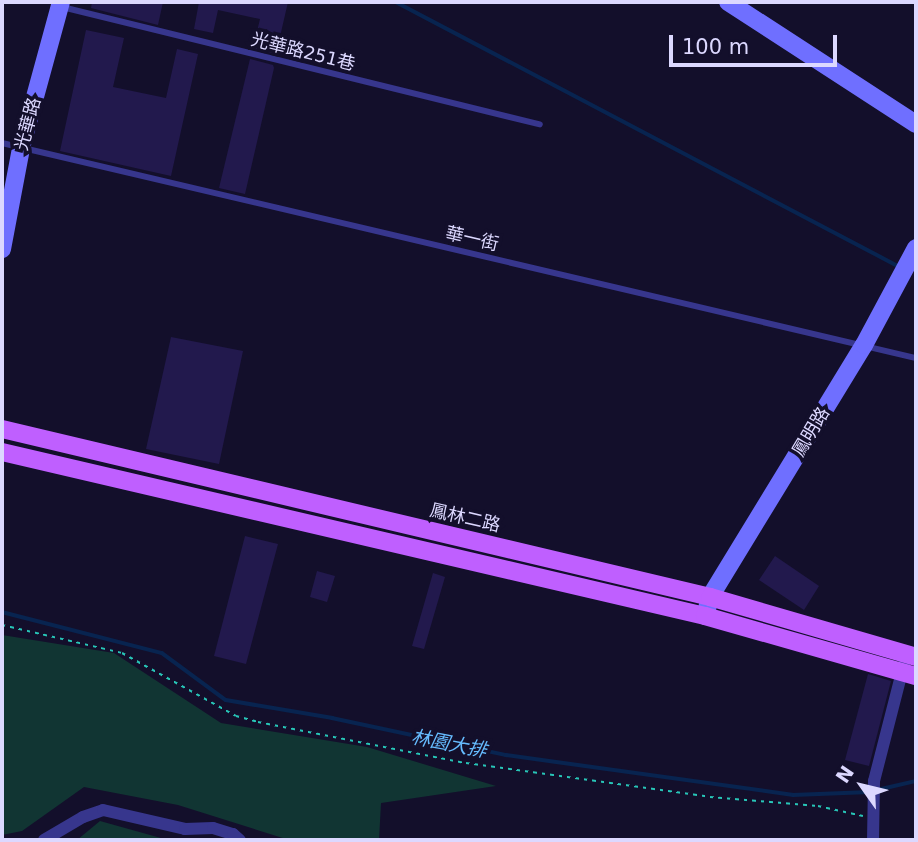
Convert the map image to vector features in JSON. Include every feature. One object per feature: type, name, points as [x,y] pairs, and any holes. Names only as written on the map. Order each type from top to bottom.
[{"type":"main road","name":"鳳林二路","points":[[2,429],[710,597],[912,655]]},
{"type":"main road","points":[[2,452],[705,615],[909,674]]},
{"type":"street","points":[[728,2],[916,124]]},
{"type":"street","name":"光華路","points":[[2,249],[21,148],[61,4]]},
{"type":"street","name":"鳳明路","points":[[705,615],[710,597],[864,345],[916,248]]},
{"type":"street","points":[[873,840],[874,781],[909,674],[912,655]]},
{"type":"street","points":[[44,840],[83,817],[103,810],[185,829],[213,828],[233,834],[240,840]]},
{"type":"lane","name":"光華路251巷","points":[[61,4],[540,124]]},
{"type":"lane","name":"華一街","points":[[2,143],[916,358]]},
{"type":"path","points":[[2,625],[122,653],[236,716],[258,722],[466,763],[710,797],[818,806],[874,815]]},
{"type":"green space","points":[[2,635],[114,653],[221,723],[367,747],[496,786],[381,803],[379,840],[289,840],[178,805],[84,787],[22,831],[2,835]]},
{"type":"green space","points":[[100,821],[168,840],[77,840]]},
{"type":"building","points":[[92,2],[163,2],[158,25],[91,8]]},
{"type":"building","points":[[199,2],[288,2],[276,54],[253,48],[260,19],[218,10],[213,33],[194,29]]},
{"type":"building","points":[[86,30],[124,38],[113,87],[166,98],[177,49],[198,54],[171,176],[60,151]]},
{"type":"building","points":[[250,59],[273,65],[274,68],[245,194],[219,188]]},
{"type":"building","points":[[171,337],[243,351],[219,464],[146,449]]},
{"type":"building","points":[[245,536],[278,544],[246,664],[214,656]]},
{"type":"building","points":[[775,556],[819,586],[804,610],[759,580]]},
{"type":"building","points":[[317,571],[335,576],[327,602],[310,597]]},
{"type":"building","points":[[433,573],[445,577],[424,649],[412,646]]},
{"type":"building","points":[[868,674],[891,681],[869,766],[845,760]]},
{"type":"waterway","points":[[396,2],[896,265]]},
{"type":"waterway","name":"林園大排","points":[[2,612],[162,653],[226,700],[332,718],[506,755],[793,795],[870,792]]},
{"type":"waterway","name":"林園大排","points":[[877,790],[916,781]]}]
